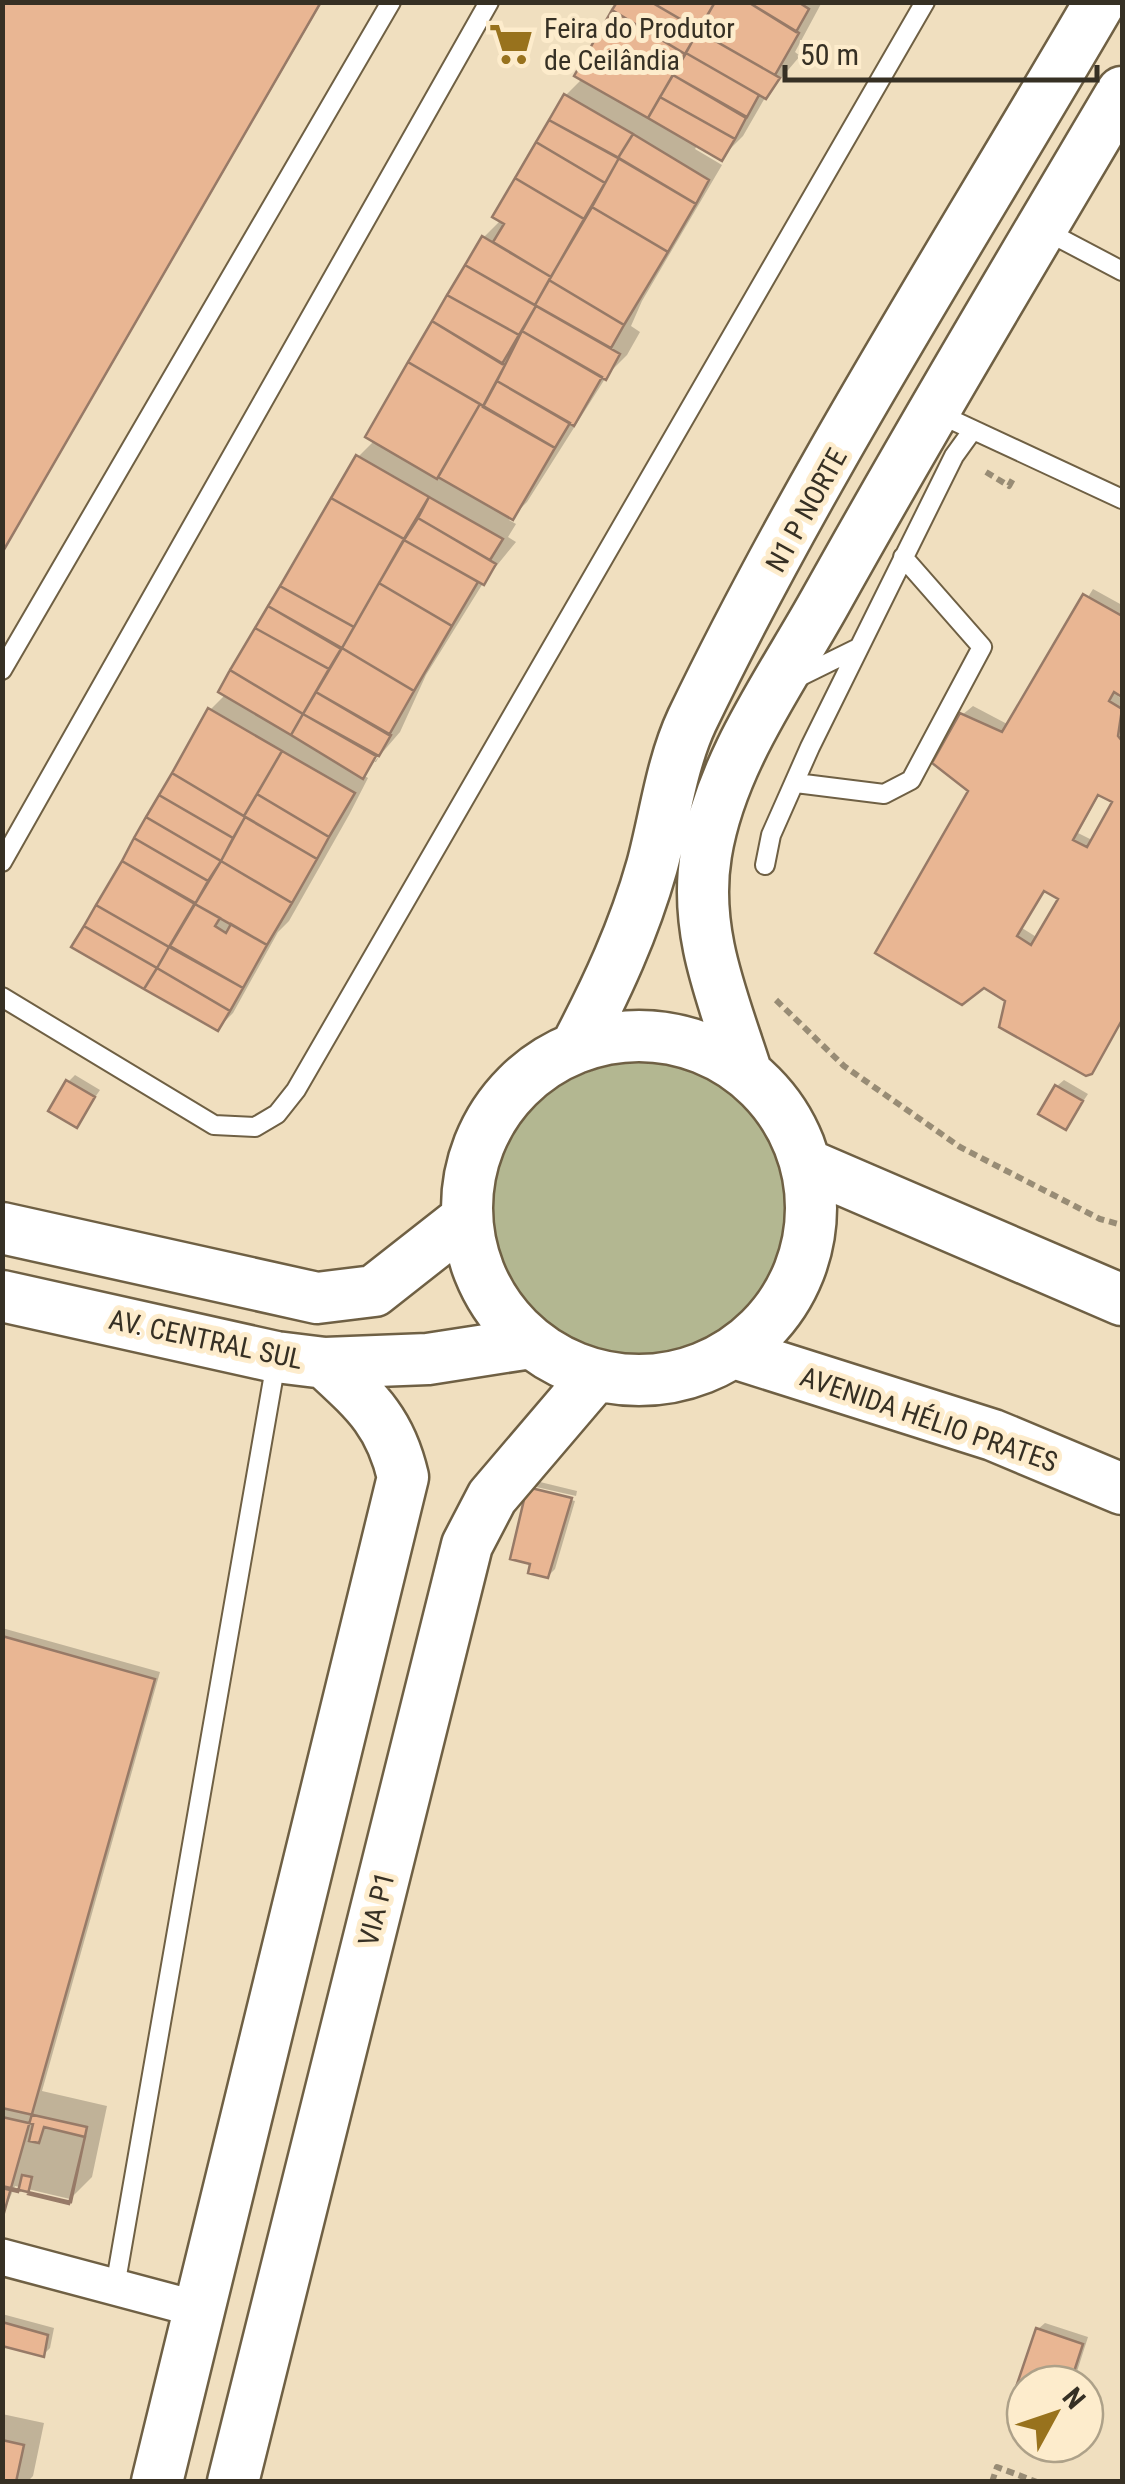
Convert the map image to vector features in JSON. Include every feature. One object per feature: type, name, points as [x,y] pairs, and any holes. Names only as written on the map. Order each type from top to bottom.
[{"type":"main road","name":"N1 P NORTE","points":[[576,1047],[612,978],[638,913],[690,726],[712,680],[826,472],[1100,2]]},
{"type":"main road","points":[[747,1074],[716,987],[706,944],[706,852],[752,725],[952,421],[1040,229],[1122,92]]},
{"type":"main road","points":[[647,1036],[684,1041],[717,1054],[747,1074],[773,1100],[793,1130],[806,1164],[812,1199],[810,1235],[801,1270],[785,1303],[762,1331],[734,1353],[702,1370],[667,1379],[631,1381],[596,1375],[562,1362],[531,1343],[486,1286],[473,1253],[467,1218],[478,1146],[494,1114],[516,1086],[545,1063],[576,1047],[612,1038],[647,1036]]},
{"type":"main road","points":[[806,1164],[1121,1298]]},
{"type":"main road","points":[[2,1228],[317,1298],[374,1291],[467,1218]]},
{"type":"main road","name":"AV. CENTRAL SUL","points":[[2,1296],[276,1357],[325,1363],[428,1359],[531,1343]]},
{"type":"main road","name":"AVENIDA HÉLIO PRATES","points":[[734,1353],[993,1435],[1119,1485]]},
{"type":"main road","points":[[157,2482],[403,1477],[394,1440],[372,1406],[325,1363]]},
{"type":"main road","name":"VIA P1","points":[[234,2482],[467,1546],[492,1497],[596,1375]]},
{"type":"main road","points":[[307,1873],[314,1898],[332,1912],[362,1902],[382,1886]]},
{"type":"main road","points":[[275,2005],[301,1995],[318,1999],[339,2018],[346,2032]]},
{"type":"street","points":[[2,2257],[201,2310]]},
{"type":"lane","points":[[2,670],[390,2]]},
{"type":"lane","points":[[2,862],[489,2]]},
{"type":"lane","points":[[2,997],[214,1125],[255,1127],[277,1114],[296,1090],[925,2]]},
{"type":"lane","points":[[1040,229],[1122,271]]},
{"type":"lane","points":[[765,864],[770,835],[954,456],[952,421],[1122,499]]},
{"type":"lane","points":[[796,783],[884,794],[911,780],[982,647],[903,557]]},
{"type":"lane","points":[[777,688],[858,648]]},
{"type":"lane","points":[[115,2287],[276,1357]]},
{"type":"path","points":[[776,1000],[844,1066],[960,1147],[1100,1219],[1122,1224]]},
{"type":"path","points":[[992,2482],[997,2467],[1038,2482]]},
{"type":"green space","points":[[640,1063],[669,1066],[697,1075],[723,1088],[745,1107],[764,1129],[777,1155],[786,1183],[786,1241],[777,1269],[764,1295],[745,1317],[723,1336],[697,1349],[669,1358],[640,1361],[611,1358],[583,1349],[557,1336],[535,1317],[516,1295],[503,1269],[494,1241],[491,1212],[494,1183],[503,1155],[516,1129],[535,1107],[557,1088],[583,1075],[611,1066]]},
{"type":"building","points":[[2,2],[321,2],[2,553]]},
{"type":"building","points":[[617,2],[651,2],[699,30],[685,54],[612,10]]},
{"type":"building","points":[[651,2],[715,2],[699,30]]},
{"type":"building","points":[[715,2],[748,2],[799,33],[775,75],[698,31]]},
{"type":"building","points":[[748,2],[798,2],[809,9],[796,32]]},
{"type":"building","points":[[612,10],[685,54],[648,118],[574,76]]},
{"type":"building","points":[[698,31],[780,78],[766,99],[686,53]]},
{"type":"building","points":[[686,53],[759,95],[747,117],[673,75]]},
{"type":"building","points":[[673,75],[746,118],[735,139],[660,97]]},
{"type":"building","points":[[564,94],[633,134],[618,158],[549,120]]},
{"type":"building","points":[[660,97],[735,139],[722,161],[648,118]]},
{"type":"building","points":[[549,120],[619,158],[605,183],[536,142]]},
{"type":"building","points":[[633,134],[709,180],[696,204],[618,158]]},
{"type":"building","points":[[536,142],[605,183],[584,219],[515,178]]},
{"type":"building","points":[[619,158],[696,204],[668,252],[592,207]]},
{"type":"building","points":[[515,178],[584,219],[551,277],[493,242],[504,224],[492,217]]},
{"type":"building","points":[[592,207],[668,252],[624,325],[549,280]]},
{"type":"building","points":[[482,236],[551,277],[535,305],[465,265]]},
{"type":"building","points":[[465,265],[536,306],[519,335],[447,295]]},
{"type":"building","points":[[549,280],[624,325],[611,348],[535,305]]},
{"type":"building","points":[[447,295],[519,335],[502,364],[432,321]]},
{"type":"building","points":[[536,306],[620,354],[606,380],[522,331]]},
{"type":"building","points":[[432,321],[505,365],[483,406],[408,362]]},
{"type":"building","points":[[522,331],[602,377],[574,426],[497,381]]},
{"type":"building","points":[[408,362],[480,404],[437,479],[365,437]]},
{"type":"building","points":[[497,381],[570,423],[555,448],[483,407]]},
{"type":"building","points":[[480,404],[555,448],[513,520],[438,477]]},
{"type":"building","points":[[356,455],[429,497],[404,539],[331,498]]},
{"type":"building","points":[[429,497],[503,539],[490,560],[418,518]]},
{"type":"building","points":[[331,498],[404,539],[354,627],[280,586]]},
{"type":"building","points":[[418,518],[496,564],[484,585],[404,540]]},
{"type":"building","points":[[404,540],[478,582],[452,626],[379,583]]},
{"type":"building","points":[[379,583],[452,626],[414,691],[342,648]]},
{"type":"building","points":[[280,586],[354,627],[342,648],[268,606]]},
{"type":"building","points":[[1083,594],[1122,616],[1122,697],[1114,692],[1109,701],[1122,709],[1118,736],[1122,741],[1122,1020],[1092,1074],[1086,1076],[999,1027],[1005,1001],[984,988],[962,1005],[875,953],[968,791],[932,763],[960,713],[1002,732]],"holes":[[[1098,795],[1112,802],[1087,847],[1073,840]],[[1044,891],[1058,899],[1031,945],[1017,936]]]},
{"type":"building","points":[[268,606],[341,649],[329,669],[255,628]]},
{"type":"building","points":[[255,628],[329,669],[303,714],[230,670]]},
{"type":"building","points":[[342,648],[414,691],[389,735],[316,692]]},
{"type":"building","points":[[230,670],[303,714],[291,735],[218,692]]},
{"type":"building","points":[[316,692],[391,735],[379,756],[303,714]]},
{"type":"building","points":[[208,708],[282,751],[244,816],[172,773]]},
{"type":"building","points":[[303,714],[376,756],[363,779],[291,735]]},
{"type":"building","points":[[282,751],[355,793],[329,837],[257,794]]},
{"type":"building","points":[[172,773],[245,817],[233,838],[159,795]]},
{"type":"building","points":[[257,794],[329,837],[317,859],[244,816]]},
{"type":"building","points":[[159,795],[233,838],[221,861],[146,817]]},
{"type":"building","points":[[146,817],[221,861],[208,881],[134,838]]},
{"type":"building","points":[[245,817],[317,859],[292,903],[221,861]]},
{"type":"building","points":[[134,838],[208,881],[195,904],[122,861]]},
{"type":"building","points":[[122,861],[195,903],[169,947],[96,905]]},
{"type":"building","points":[[221,861],[292,903],[267,945],[195,904]]},
{"type":"building","points":[[195,904],[220,918],[215,926],[226,933],[231,924],[267,945],[243,988],[170,946]]},
{"type":"building","points":[[96,905],[169,947],[157,968],[84,926]]},
{"type":"building","points":[[84,926],[157,968],[144,989],[71,947]]},
{"type":"building","points":[[169,947],[243,988],[230,1011],[157,968]]},
{"type":"building","points":[[157,968],[230,1011],[218,1031],[144,989]]},
{"type":"building","points":[[66,1080],[95,1097],[77,1128],[48,1111]]},
{"type":"building","points":[[1055,1085],[1083,1101],[1066,1130],[1038,1114]]},
{"type":"building","points":[[527,1487],[572,1498],[548,1578],[528,1573],[530,1564],[510,1559]]},
{"type":"building","points":[[2,1636],[155,1679],[2,2220]]},
{"type":"building","points":[[2,2108],[87,2127],[71,2202],[2,2186]]},
{"type":"building","points":[[2,2117],[33,2124],[29,2141],[39,2143],[44,2127],[85,2137],[69,2204],[28,2194],[32,2177],[22,2175],[18,2192],[2,2188]]},
{"type":"building","points":[[2,2322],[48,2335],[44,2357],[2,2346]]},
{"type":"building","points":[[1036,2328],[1083,2344],[1076,2364],[1024,2364]]},
{"type":"building","points":[[2,2440],[24,2445],[16,2482],[2,2482]]},
{"type":"place","name":"Feira do Produtor de Ceilândia","points":[[511,44]]}]
